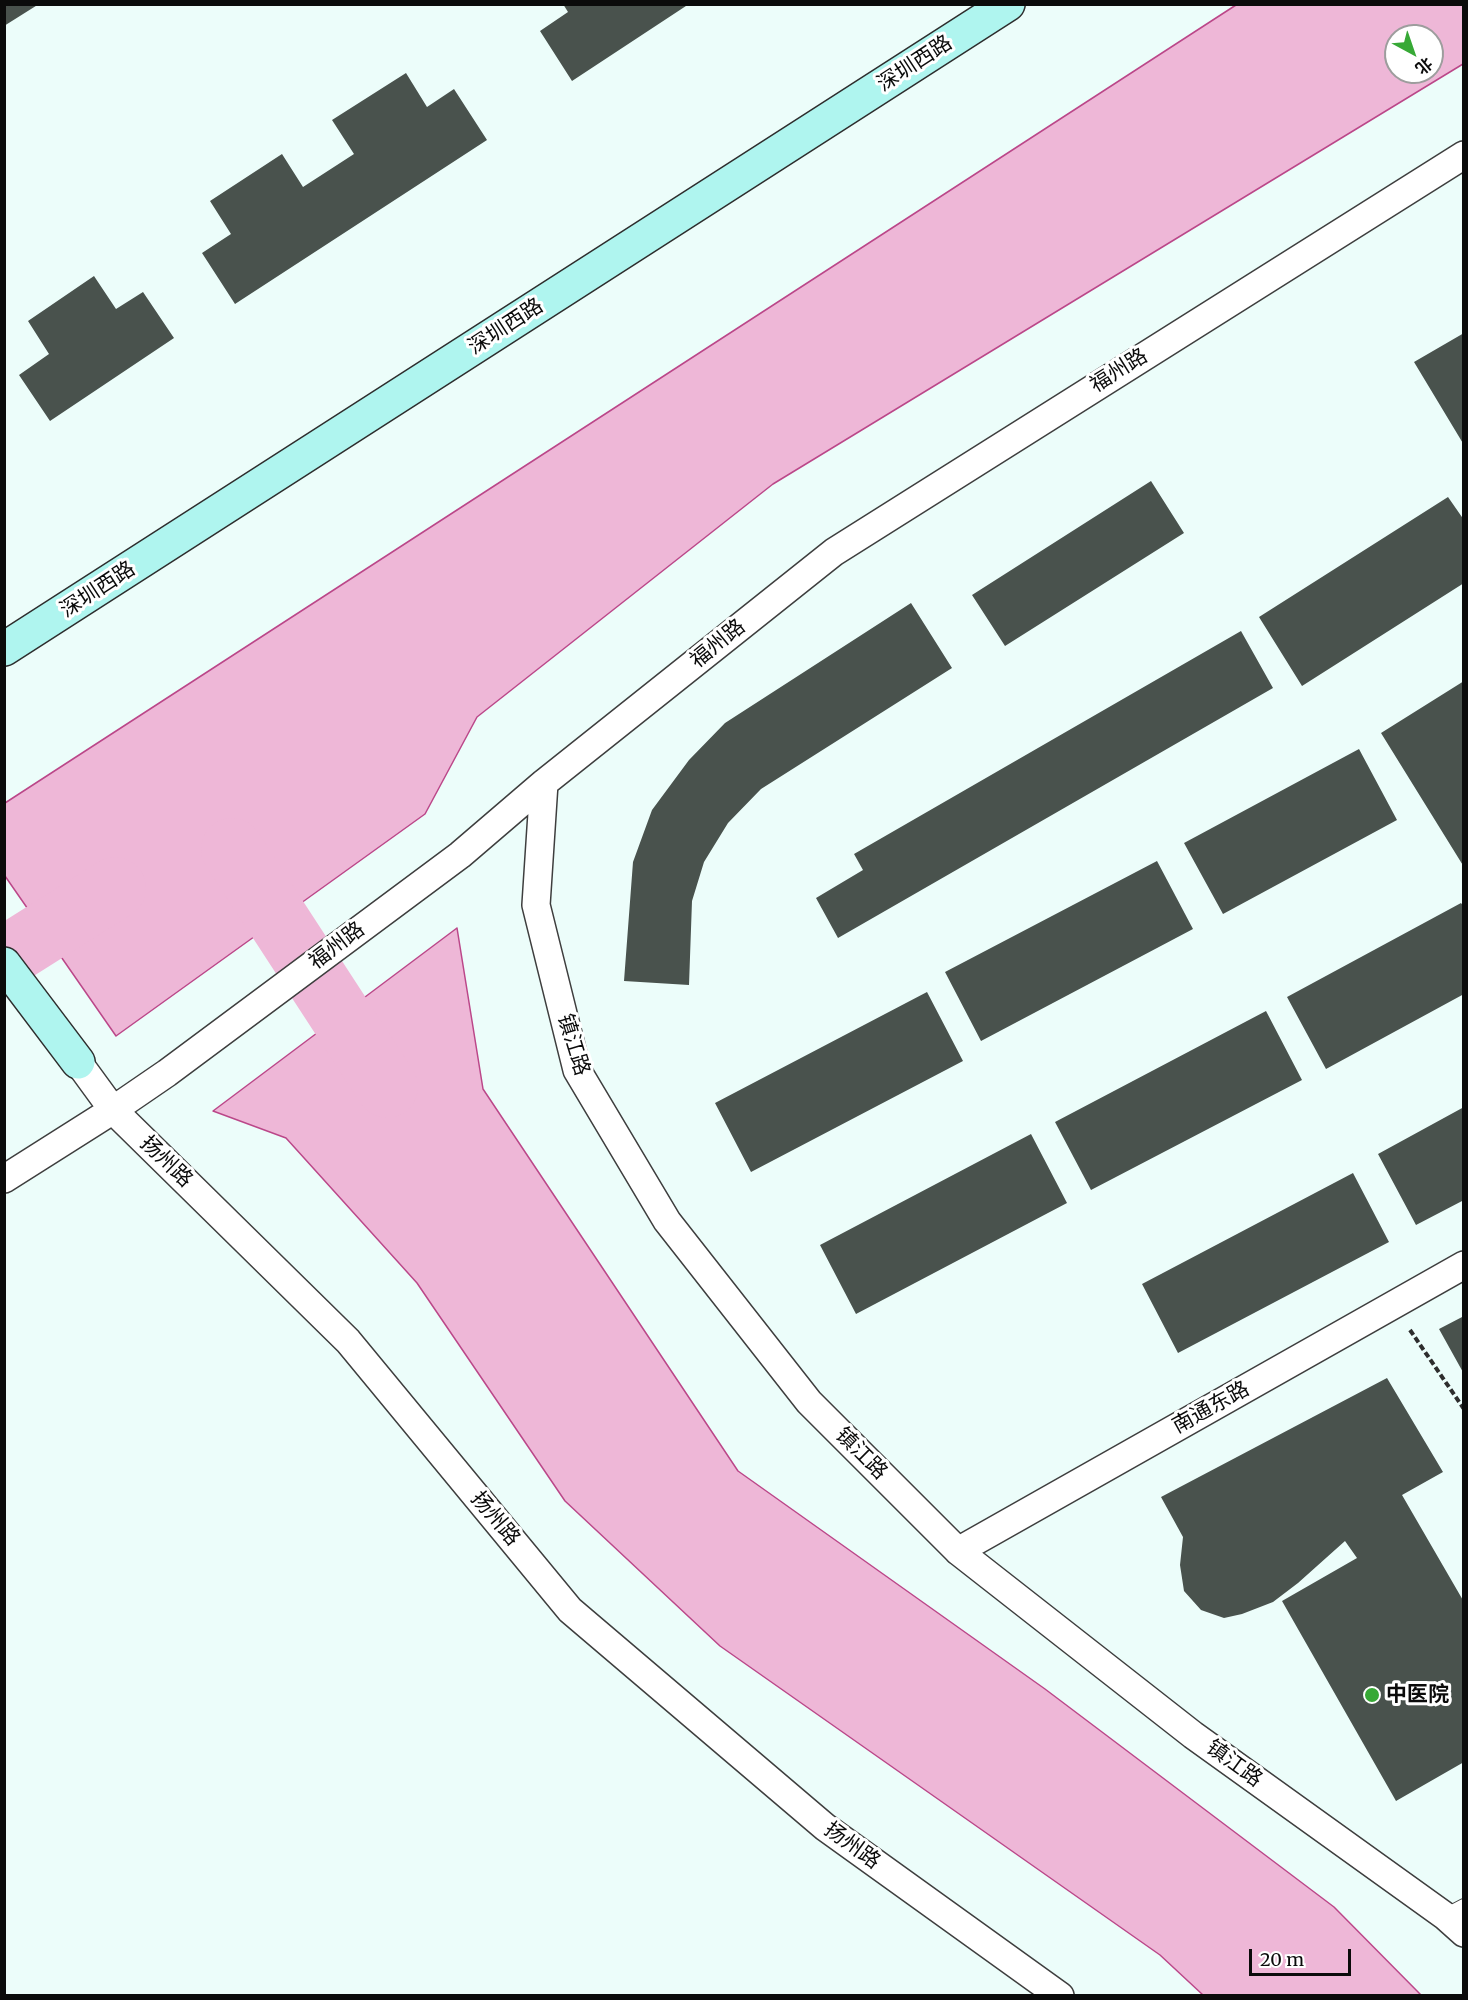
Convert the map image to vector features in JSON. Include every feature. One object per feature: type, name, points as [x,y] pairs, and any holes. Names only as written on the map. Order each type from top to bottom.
[{"type":"street","name":"深圳西路","points":[[4,649],[1008,4]]},
{"type":"street","name":"福州路","points":[[4,1179],[167,1073],[460,855],[544,783],[834,552],[1464,155]]},
{"type":"street","name":"镇江路","points":[[544,783],[536,905],[577,1070],[667,1221],[809,1402],[957,1551],[1193,1735],[1458,1918]]},
{"type":"street","name":"扬州路","points":[[4,964],[113,1110],[348,1341],[570,1610],[825,1827],[1060,1995]]},
{"type":"street","name":"南通东路","points":[[957,1551],[1464,1265]]},
{"type":"path","points":[[1394,1305],[1464,1409]]},
{"type":"shaded area","points":[[1236,5],[1463,5],[1463,64],[1444,76],[1444,24],[1384,24],[1384,84],[1430,84],[773,484],[477,717],[425,814],[116,1036],[5,876],[5,803]]},
{"type":"shaded area","points":[[457,928],[483,1089],[738,1471],[1045,1689],[1334,1907],[1421,1995],[1203,1995],[1160,1955],[720,1646],[565,1501],[417,1283],[286,1138],[213,1111]]},
{"type":"building","points":[[4,4],[39,4],[4,26]]},
{"type":"building","points":[[563,4],[689,4],[572,81],[540,31],[568,12]]},
{"type":"building","points":[[406,73],[427,107],[454,89],[487,140],[235,304],[202,253],[231,234],[210,201],[282,154],[303,187],[354,154],[332,120]]},
{"type":"building","points":[[94,276],[116,309],[143,292],[174,338],[50,421],[19,375],[49,354],[28,321]]},
{"type":"building","points":[[1464,333],[1464,445],[1414,362]]},
{"type":"building","points":[[1151,481],[1184,533],[1005,646],[972,595]]},
{"type":"building","points":[[1448,497],[1464,520],[1464,583],[1302,686],[1259,617]]},
{"type":"building","points":[[911,603],[952,668],[761,789],[728,823],[704,862],[692,901],[689,985],[624,981],[633,862],[652,810],[689,760],[725,723]]},
{"type":"building","points":[[1241,631],[1273,688],[838,938],[816,898],[863,870],[854,854]]},
{"type":"building","points":[[1464,681],[1464,867],[1381,733]]},
{"type":"building","points":[[1359,749],[1397,820],[1223,914],[1184,843]]},
{"type":"building","points":[[1157,861],[1193,929],[981,1041],[945,972]]},
{"type":"building","points":[[1461,903],[1464,907],[1464,994],[1326,1069],[1287,997]]},
{"type":"building","points":[[927,992],[963,1061],[751,1172],[715,1103]]},
{"type":"building","points":[[1266,1011],[1302,1080],[1091,1190],[1055,1122]]},
{"type":"building","points":[[1464,1107],[1464,1200],[1416,1225],[1378,1154]]},
{"type":"building","points":[[1031,1134],[1067,1203],[856,1314],[820,1245]]},
{"type":"building","points":[[1353,1173],[1389,1242],[1178,1353],[1142,1284]]},
{"type":"building","points":[[1464,1316],[1464,1374],[1439,1329]]},
{"type":"building","name":"中医院","points":[[1387,1378],[1443,1472],[1402,1495],[1464,1602],[1464,1762],[1396,1801],[1282,1601],[1357,1558],[1345,1541],[1273,1602],[1224,1618],[1201,1610],[1184,1591],[1180,1565],[1183,1537],[1161,1497]]},
{"type":"waterway","points":[[232,849],[387,1087]]},
{"type":"waterway","points":[[4,958],[115,888]]},
{"type":"place","name":"中医院","points":[[1372,1695]]}]
